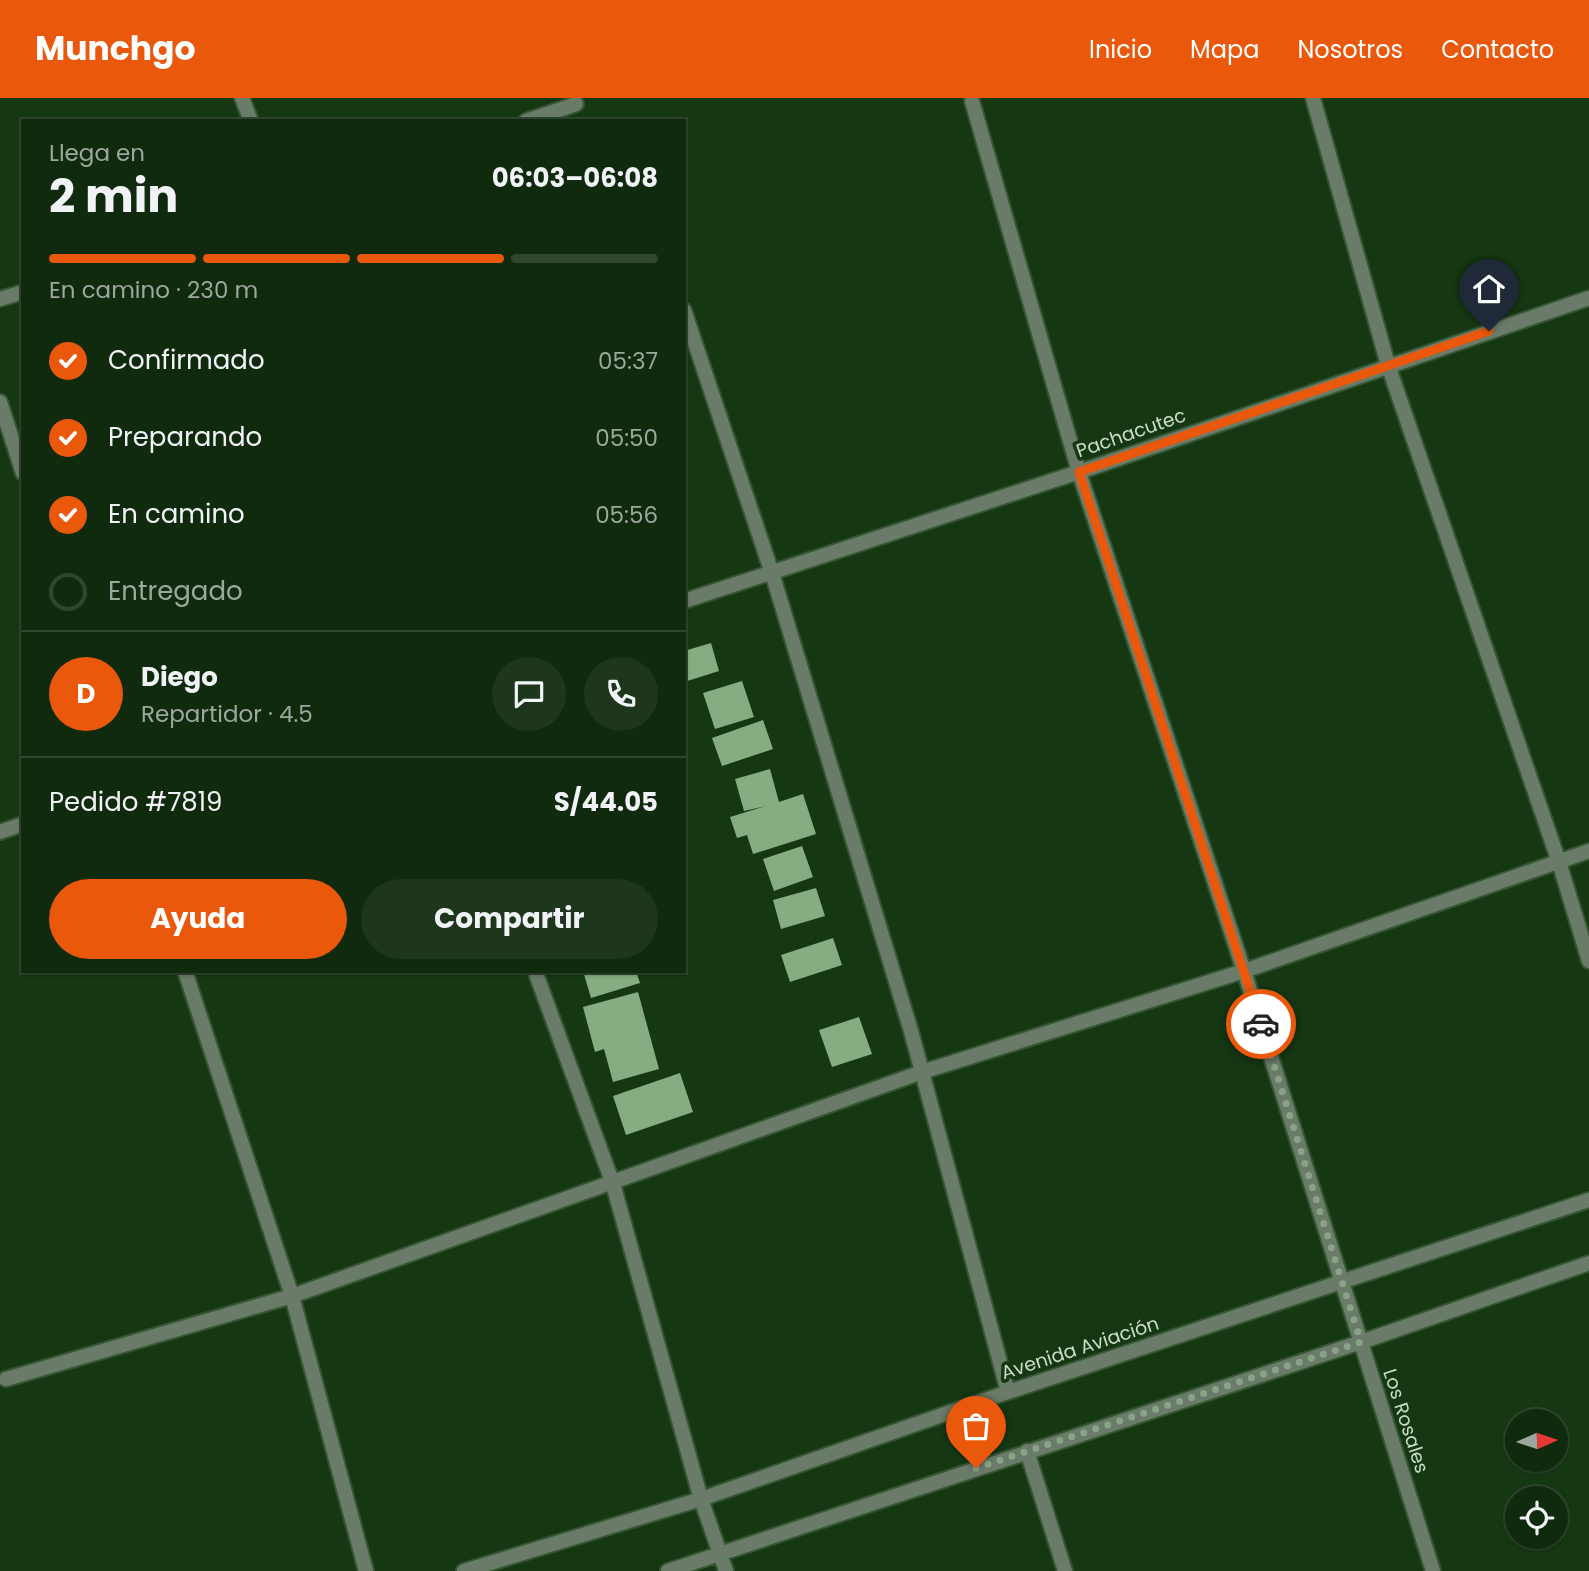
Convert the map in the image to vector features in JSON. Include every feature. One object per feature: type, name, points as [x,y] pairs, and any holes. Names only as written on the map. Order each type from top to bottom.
[{"type":"street","points":[[242,98],[250,119]]},
{"type":"street","points":[[1313,98],[1388,365],[1559,862],[1589,961]]},
{"type":"street","name":"Los Rosales","points":[[972,102],[1079,472],[1244,971],[1433,1571]]},
{"type":"street","points":[[532,119],[576,104]]},
{"type":"street","points":[[0,299],[21,293]]},
{"type":"street","name":"Pachacutec","points":[[686,600],[1079,472],[1589,298]]},
{"type":"street","points":[[686,316],[772,573],[922,1072],[1008,1392]]},
{"type":"street","points":[[0,402],[21,466]]},
{"type":"street","points":[[0,832],[21,825]]},
{"type":"street","points":[[6,1379],[292,1296],[922,1072],[1244,971],[1589,851]]},
{"type":"street","points":[[186,973],[292,1296],[366,1571]]},
{"type":"street","points":[[537,973],[613,1184],[701,1499],[726,1571]]},
{"type":"street","name":"Avenida Aviación","points":[[464,1571],[701,1499],[1008,1392],[1589,1200]]},
{"type":"street","points":[[668,1571],[1361,1342],[1589,1262]]},
{"type":"street","points":[[1027,1451],[1065,1571]]},
{"type":"building","points":[[711,643],[719,671],[686,681],[686,650]]},
{"type":"building","points":[[742,681],[754,717],[715,729],[703,693]]},
{"type":"building","points":[[763,720],[773,749],[722,766],[712,738]]},
{"type":"building","points":[[770,769],[779,802],[803,794],[816,834],[753,854],[747,835],[737,838],[730,817],[766,806],[744,811],[735,779]]},
{"type":"building","points":[[802,846],[813,877],[774,891],[763,859]]},
{"type":"building","points":[[816,888],[825,916],[781,929],[773,900]]},
{"type":"building","points":[[833,938],[842,965],[790,982],[781,955]]},
{"type":"building","points":[[584,973],[637,973],[640,983],[591,998]]},
{"type":"building","points":[[638,992],[659,1069],[613,1082],[604,1049],[595,1052],[583,1007]]},
{"type":"building","points":[[859,1017],[872,1054],[832,1067],[819,1030]]},
{"type":"building","points":[[680,1073],[693,1112],[626,1135],[613,1096]]},
{"type":"way so far","points":[[976,1468],[1361,1342],[1261,1024]]},
{"type":"route","points":[[1261,1024],[1079,472],[1489,331]]}]
